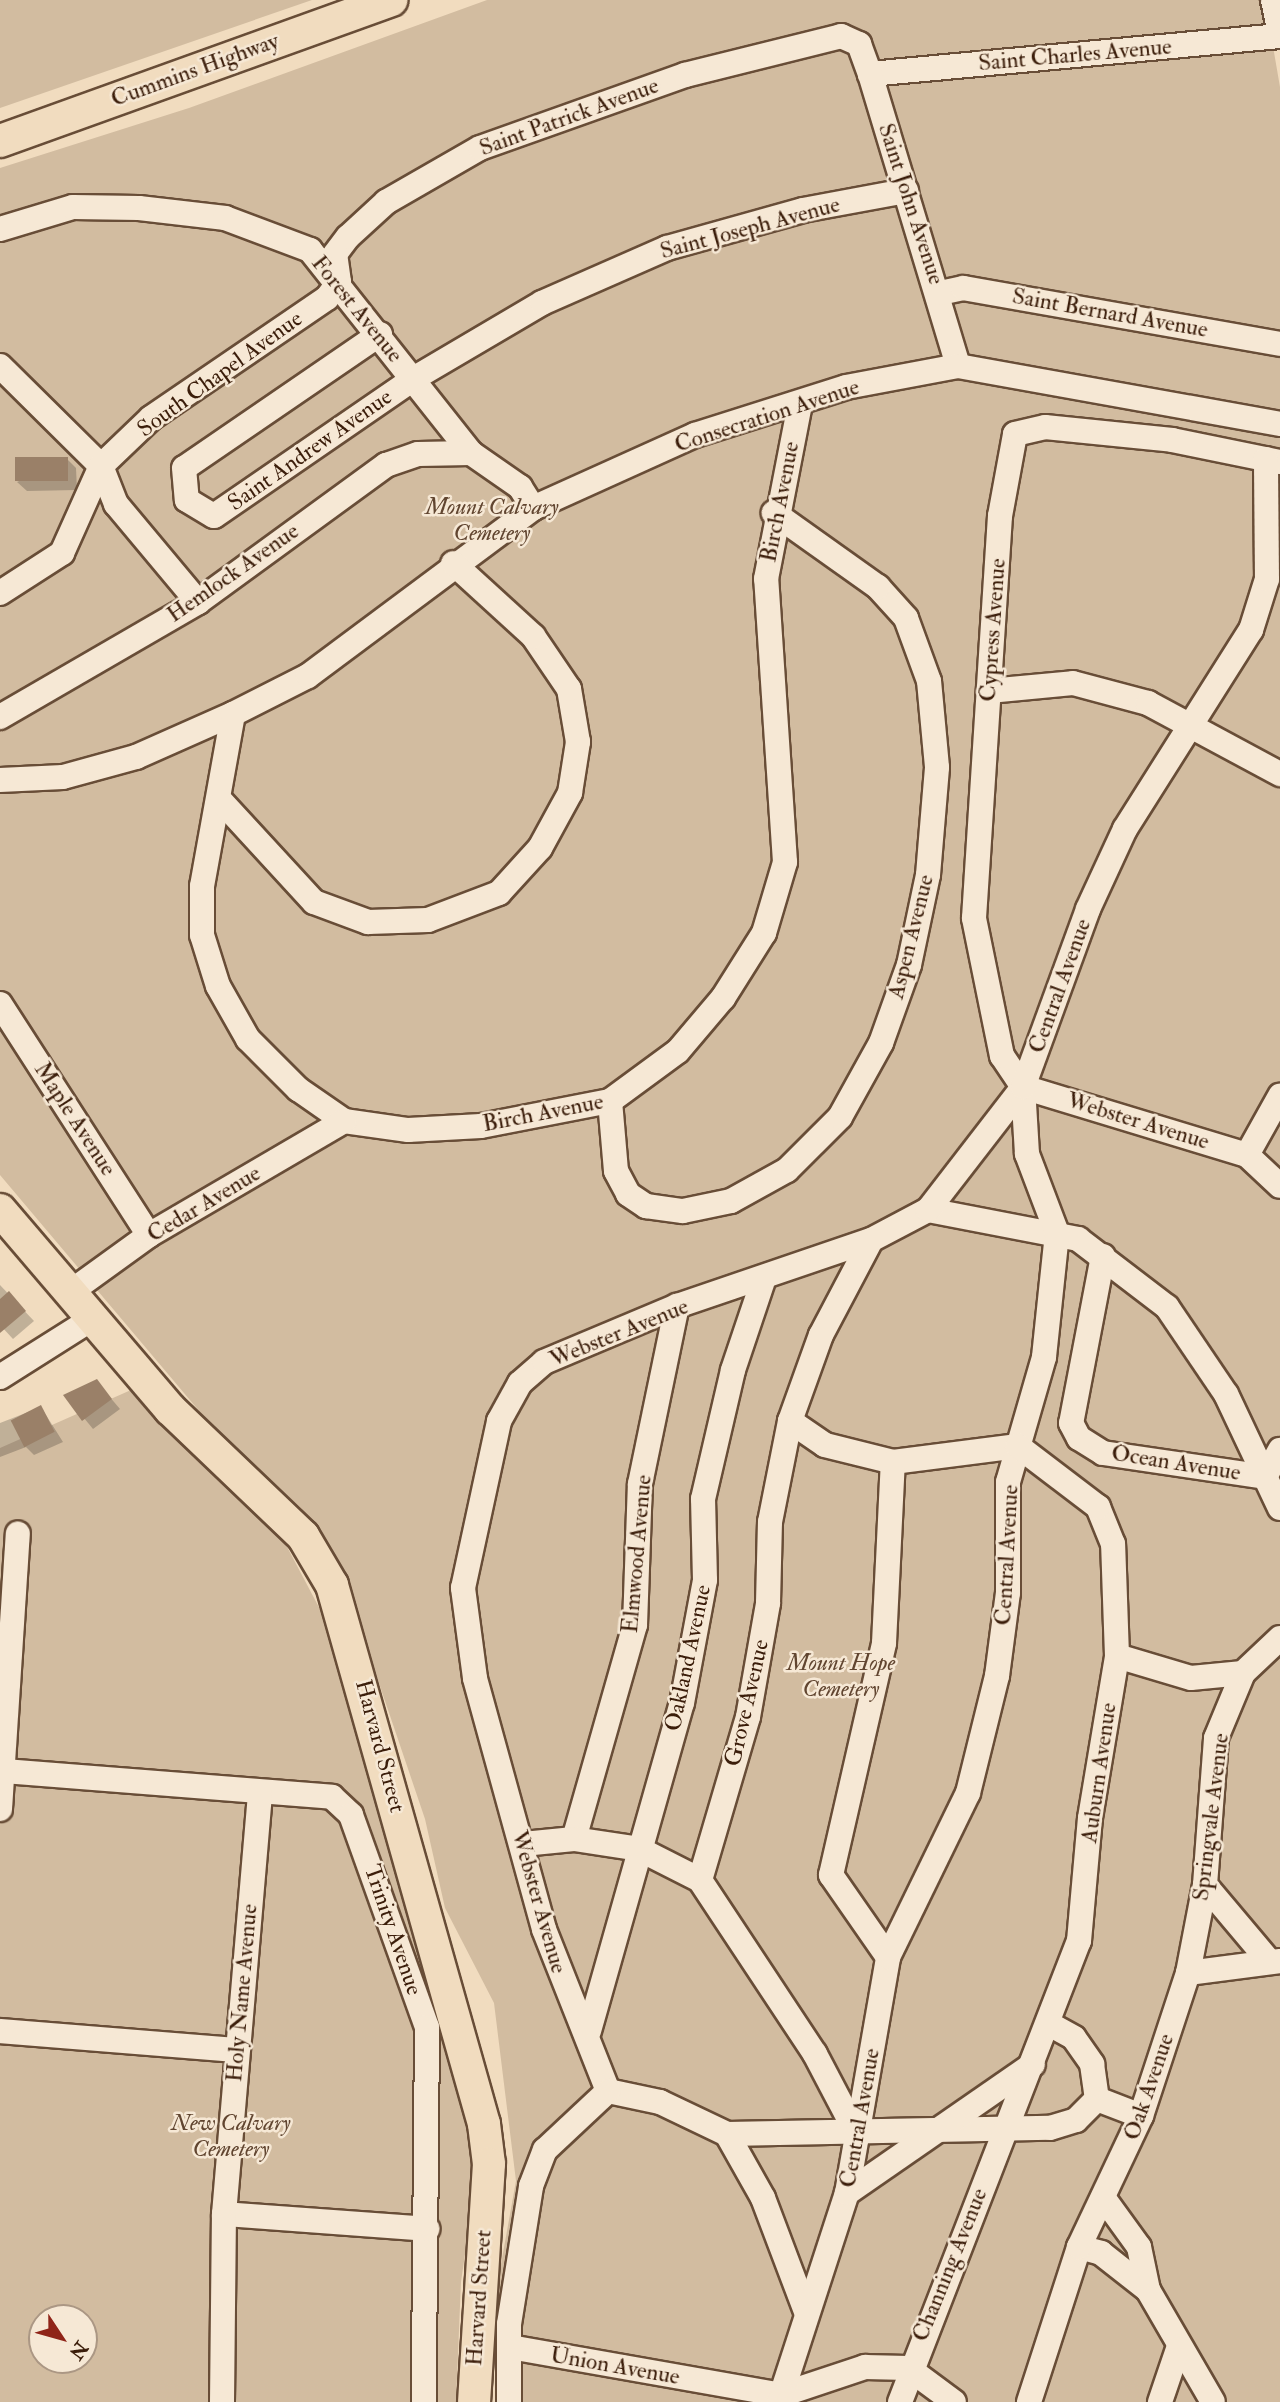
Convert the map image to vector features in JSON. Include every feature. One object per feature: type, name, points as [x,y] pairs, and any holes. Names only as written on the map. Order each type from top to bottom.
[{"type":"main road","name":"Cummins Highway","points":[[2,136],[351,6],[391,0]]},
{"type":"main road","name":"Harvard Street","points":[[0,1210],[90,1320],[170,1409],[303,1536],[332,1585],[484,2124],[489,2164],[474,2402]]},
{"type":"street","points":[[1273,0],[1280,34]]},
{"type":"street","name":"Saint Charles Avenue","points":[[870,74],[1280,34]]},
{"type":"street","name":"Saint Patrick Avenue","points":[[339,282],[335,254],[348,237],[386,202],[480,148],[671,79],[818,37],[841,36],[859,44]]},
{"type":"street","name":"Saint John Avenue","points":[[859,44],[940,293],[958,366]]},
{"type":"street","name":"Saint Joseph Avenue","points":[[413,379],[542,303],[667,248],[803,210],[906,191]]},
{"type":"street","name":"Forest Avenue","points":[[0,229],[73,207],[225,218],[310,250],[339,282],[471,453],[520,487],[533,508]]},
{"type":"street","name":"South Chapel Avenue","points":[[101,466],[151,418],[327,298],[339,282]]},
{"type":"street","name":"Saint Bernard Avenue","points":[[940,293],[963,288],[1280,344]]},
{"type":"street","name":"Saint Andrew Avenue","points":[[380,334],[184,468],[187,500],[214,516],[413,379]]},
{"type":"street","name":"Consecration Avenue","points":[[0,780],[63,777],[136,757],[233,714],[308,676],[453,563],[533,508],[695,435],[800,404],[846,387],[958,366],[1280,424]]},
{"type":"street","points":[[2,372],[101,466],[116,504],[198,602]]},
{"type":"street","name":"Birch Avenue","points":[[233,714],[222,802],[202,886],[202,935],[218,986],[248,1039],[298,1089],[344,1121],[408,1130],[481,1126],[610,1101],[678,1051],[723,998],[764,933],[785,862],[766,579],[774,513],[800,404]]},
{"type":"street","name":"Cypress Avenue","points":[[1023,1087],[1002,1056],[975,918],[1000,516],[1015,434],[1058,428],[1273,460]]},
{"type":"street","name":"Hemlock Avenue","points":[[0,717],[198,602],[386,464],[418,454],[471,453]]},
{"type":"street","name":"Central Avenue","points":[[780,2399],[806,2312],[847,2193],[888,1957],[964,1802],[985,1732],[1008,1592],[1009,1482],[1044,1357],[1057,1233],[1027,1154],[1023,1087],[1087,909],[1125,829],[1196,724],[1251,631],[1267,579],[1273,460]]},
{"type":"street","points":[[0,593],[62,553],[101,466]]},
{"type":"street","name":"Aspen Avenue","points":[[610,1101],[616,1171],[628,1194],[646,1206],[683,1211],[731,1201],[787,1170],[840,1117],[881,1043],[909,965],[928,875],[937,767],[929,681],[906,618],[878,587],[774,513]]},
{"type":"street","points":[[222,802],[314,902],[368,922],[428,920],[499,893],[540,848],[569,793],[578,742],[569,689],[533,636],[453,563]]},
{"type":"street","points":[[989,691],[1073,683],[1196,724],[1280,774]]},
{"type":"street","name":"Maple Avenue","points":[[0,1004],[149,1235]]},
{"type":"street","name":"Webster Avenue","points":[[608,2091],[589,2031],[559,1973],[475,1678],[463,1588],[499,1421],[520,1383],[544,1362],[677,1306],[763,1281],[871,1240],[928,1210],[1023,1087],[1247,1155],[1280,1186]]},
{"type":"street","points":[[1247,1155],[1280,1096]]},
{"type":"street","name":"Cedar Avenue","points":[[69,1293],[149,1235],[344,1121]]},
{"type":"street","points":[[928,1210],[1057,1233],[1103,1256],[1167,1307],[1195,1342],[1280,1508]]},
{"type":"street","name":"Grove Avenue","points":[[700,1880],[748,1717],[768,1603],[770,1522],[790,1421],[821,1335],[871,1240]]},
{"type":"street","name":"Ocean Avenue","points":[[1103,1256],[1071,1423],[1079,1438],[1103,1453],[1265,1477],[1280,1450]]},
{"type":"street","name":"Oakland Avenue","points":[[589,2031],[682,1703],[703,1593],[704,1499],[733,1370],[763,1281]]},
{"type":"street","name":"Elmwood Avenue","points":[[574,1839],[635,1625],[640,1484],[677,1306]]},
{"type":"street","points":[[0,1377],[90,1320]]},
{"type":"street","points":[[790,1421],[825,1445],[893,1462],[1018,1446]]},
{"type":"street","name":"Auburn Avenue","points":[[1005,2129],[1051,2025],[1079,1941],[1090,1818],[1117,1656],[1113,1544],[1098,1507],[1018,1446]]},
{"type":"street","points":[[888,1957],[831,1875],[884,1643],[893,1462]]},
{"type":"street","points":[[0,1808],[18,1534]]},
{"type":"street","name":"Springvale Avenue","points":[[1188,1973],[1205,1885],[1216,1738],[1243,1673],[1280,1638]]},
{"type":"street","points":[[1117,1656],[1191,1678],[1243,1673]]},
{"type":"street","name":"Trinity Avenue","points":[[4,1771],[260,1794],[332,1797],[351,1815],[365,1846],[427,2027],[424,2402]]},
{"type":"street","name":"Holy Name Avenue","points":[[222,2402],[224,2214],[260,1794]]},
{"type":"street","points":[[523,1844],[574,1839],[639,1849],[700,1880],[816,2054],[858,2136]]},
{"type":"street","points":[[1205,1885],[1275,1961]]},
{"type":"street","points":[[1188,1973],[1275,1961]]},
{"type":"street","name":"Oak Avenue","points":[[1029,2402],[1079,2247],[1105,2200],[1141,2116],[1188,1973]]},
{"type":"street","points":[[1051,2025],[1074,2038],[1092,2064],[1097,2099]]},
{"type":"street","points":[[0,2031],[236,2050]]},
{"type":"street","points":[[847,2193],[928,2132],[1033,2064]]},
{"type":"street","points":[[509,2402],[510,2347],[536,2174],[545,2150],[608,2091],[660,2102],[727,2134],[858,2136],[1005,2129],[1076,2120],[1097,2099]]},
{"type":"street","points":[[1097,2099],[1141,2116]]},
{"type":"street","name":"Channing Avenue","points":[[900,2402],[908,2368],[1005,2129]]},
{"type":"street","points":[[727,2134],[763,2198],[806,2312]]},
{"type":"street","points":[[1105,2200],[1139,2247],[1148,2290],[1178,2349],[1213,2402]]},
{"type":"street","points":[[224,2214],[427,2229]]},
{"type":"street","points":[[1079,2247],[1101,2253],[1148,2290]]},
{"type":"street","name":"Union Avenue","points":[[510,2347],[780,2399],[864,2367],[908,2368]]},
{"type":"street","points":[[1160,2402],[1178,2349]]},
{"type":"street","points":[[908,2368],[954,2402]]},
{"type":"green space","points":[[0,0],[312,0],[0,108]]},
{"type":"green space","points":[[487,0],[1265,0],[1280,87],[1280,2402],[495,2402],[497,2286],[516,2181],[494,2003],[445,1908],[425,1819],[344,1580],[301,1508],[211,1425],[0,1175],[0,168],[189,108]]},
{"type":"green space","name":"New Calvary Cemetery","points":[[131,1390],[285,1543],[332,1632],[459,2092],[476,2178],[461,2282],[456,2402],[0,2402],[0,1448]]},
{"type":"building","points":[[15,457],[68,457],[68,481],[15,481]]},
{"type":"building","points":[[9,1291],[26,1311],[0,1333],[0,1299]]},
{"type":"building","points":[[97,1379],[112,1399],[82,1421],[63,1395]]},
{"type":"building","points":[[41,1405],[55,1432],[24,1447],[11,1420]]},
{"type":"park label","name":"Mount Calvary Cemetery","points":[[492,520]]},
{"type":"park label","name":"Mount Hope Cemetery","points":[[841,1676]]}]
